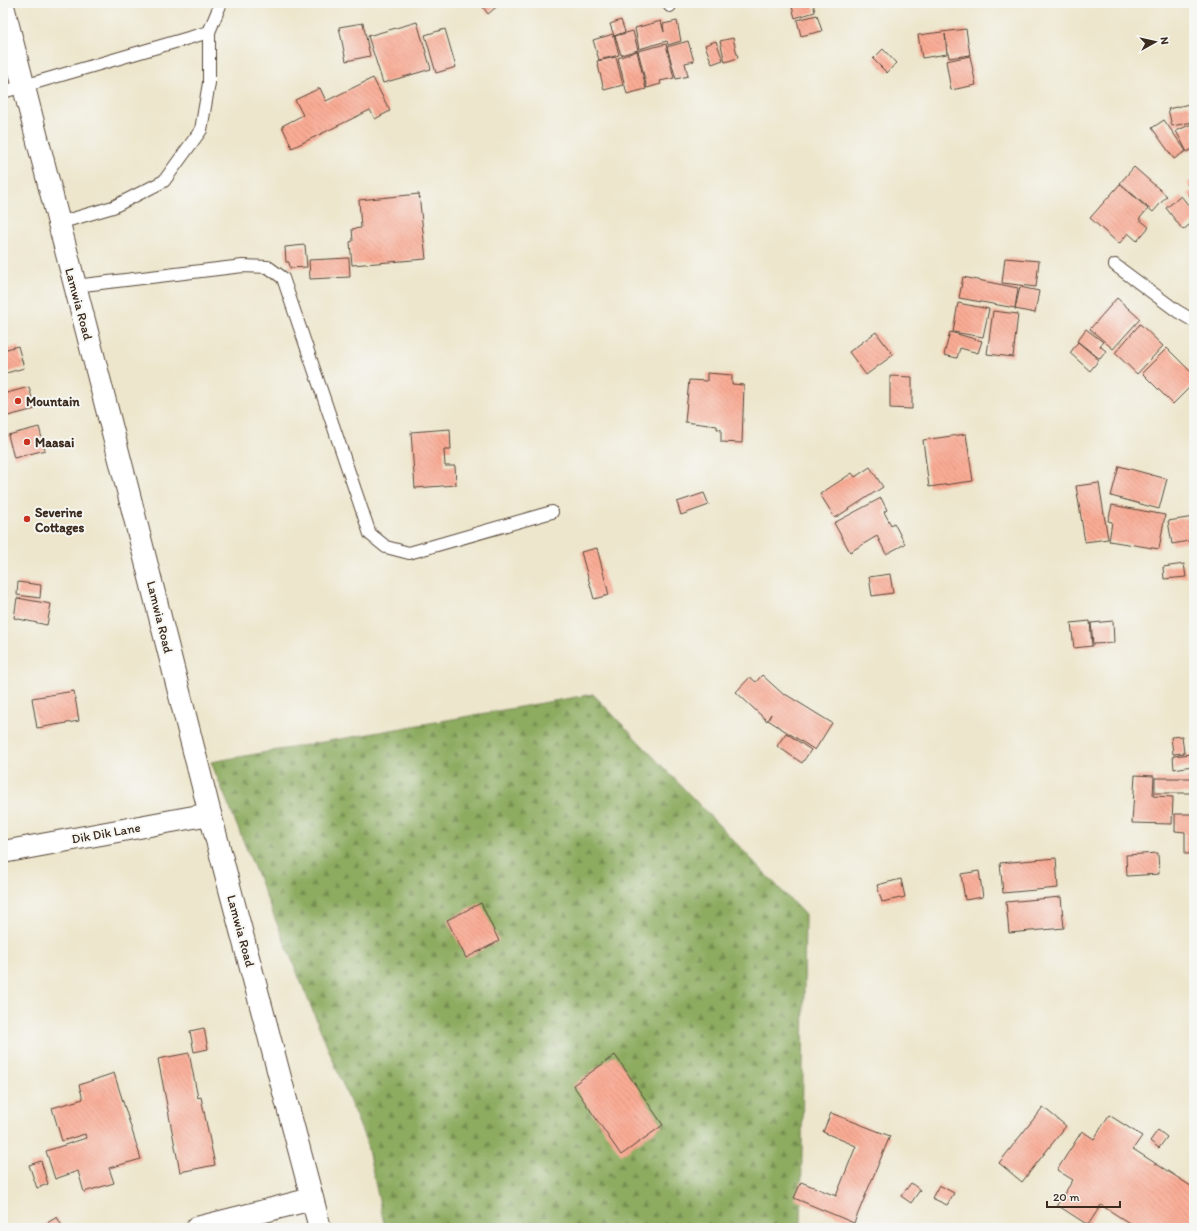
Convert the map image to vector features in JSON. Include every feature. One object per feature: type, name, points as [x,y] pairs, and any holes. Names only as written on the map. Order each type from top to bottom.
[{"type":"street","name":"Lamwia Road","points":[[3,6],[210,814],[320,1228]]},
{"type":"street","name":"Dik Dik Lane","points":[[3,852],[210,814]]},
{"type":"street","points":[[197,1228],[312,1199]]},
{"type":"lane","points":[[58,223],[113,207],[164,181],[201,130],[209,83],[209,32],[221,3]]},
{"type":"lane","points":[[3,92],[209,32]]},
{"type":"lane","points":[[1115,265],[1177,311],[1194,321]]},
{"type":"lane","points":[[75,286],[243,266],[268,267],[283,278],[370,534],[386,548],[409,553],[552,512]]},
{"type":"green space","points":[[593,694],[805,915],[801,1228],[385,1228],[366,1141],[211,762]]},
{"type":"building","points":[[480,3],[501,3],[488,14]]},
{"type":"building","points":[[791,3],[813,3],[815,12],[795,18]]},
{"type":"building","points":[[817,15],[822,31],[801,36],[797,20]]},
{"type":"building","points":[[621,20],[625,32],[614,36],[610,24]]},
{"type":"building","points":[[661,21],[664,32],[663,24],[677,21],[681,41],[668,45],[667,41],[639,49],[635,28]]},
{"type":"building","points":[[417,22],[431,69],[383,83],[368,36]]},
{"type":"building","points":[[363,23],[370,56],[346,61],[339,27]]},
{"type":"building","points":[[445,29],[456,67],[436,73],[425,35]]},
{"type":"building","points":[[966,29],[970,55],[949,58],[945,34],[947,54],[922,58],[918,35]]},
{"type":"building","points":[[633,31],[638,50],[621,55],[615,36]]},
{"type":"building","points":[[613,34],[619,55],[599,60],[593,40]]},
{"type":"building","points":[[733,38],[738,58],[725,62],[720,41]]},
{"type":"building","points":[[688,41],[694,61],[685,63],[688,76],[676,79],[667,47]]},
{"type":"building","points":[[716,41],[723,60],[712,64],[705,45]]},
{"type":"building","points":[[666,44],[674,78],[660,81],[661,84],[647,88],[638,51]]},
{"type":"building","points":[[883,49],[896,63],[887,73],[873,59]]},
{"type":"building","points":[[637,51],[646,89],[627,94],[618,58]]},
{"type":"building","points":[[970,56],[976,85],[951,90],[946,61]]},
{"type":"building","points":[[616,57],[623,85],[604,90],[597,61]]},
{"type":"building","points":[[373,78],[390,111],[375,119],[370,110],[292,148],[282,126],[303,115],[295,100],[320,88],[326,101]]},
{"type":"building","points":[[1189,104],[1193,122],[1172,126],[1168,109]]},
{"type":"building","points":[[1164,120],[1186,151],[1174,159],[1152,128]]},
{"type":"building","points":[[1194,123],[1194,148],[1187,152],[1176,131]]},
{"type":"building","points":[[1134,167],[1167,196],[1153,212],[1120,183]]},
{"type":"building","points":[[1194,177],[1194,201],[1188,194],[1193,190],[1187,184]]},
{"type":"building","points":[[1120,184],[1148,209],[1139,219],[1149,227],[1137,241],[1128,233],[1119,244],[1090,218]]},
{"type":"building","points":[[419,194],[426,259],[352,265],[350,242],[353,241],[352,229],[361,228],[359,200]]},
{"type":"building","points":[[1181,196],[1194,212],[1194,221],[1183,230],[1166,208]]},
{"type":"building","points":[[305,245],[307,267],[290,268],[289,262],[286,262],[285,247]]},
{"type":"building","points":[[349,258],[350,277],[310,279],[309,260]]},
{"type":"building","points":[[1005,258],[1039,261],[1036,287],[1002,283]]},
{"type":"building","points":[[963,277],[1018,288],[1015,308],[959,298]]},
{"type":"building","points":[[1020,287],[1039,291],[1035,313],[1015,309]]},
{"type":"building","points":[[1117,298],[1140,319],[1113,349],[1090,329]]},
{"type":"building","points":[[958,303],[989,309],[983,337],[953,332]]},
{"type":"building","points":[[993,311],[1018,314],[1013,357],[987,354]]},
{"type":"building","points":[[1140,324],[1163,346],[1137,374],[1115,353]]},
{"type":"building","points":[[1086,329],[1103,342],[1100,346],[1106,351],[1100,359],[1077,341]]},
{"type":"building","points":[[876,332],[893,355],[866,375],[849,352]]},
{"type":"building","points":[[950,332],[982,341],[978,353],[960,348],[957,358],[944,355]]},
{"type":"building","points":[[1078,342],[1099,360],[1090,371],[1070,353]]},
{"type":"building","points":[[18,346],[24,368],[3,374],[3,350]]},
{"type":"building","points":[[1167,348],[1194,375],[1194,383],[1173,404],[1142,373]]},
{"type":"building","points":[[707,373],[732,375],[732,384],[744,385],[742,443],[721,442],[721,429],[717,429],[717,426],[685,422],[689,380],[707,381]]},
{"type":"building","points":[[890,376],[912,377],[912,409],[890,408]]},
{"type":"building","name":"Mountain","points":[[29,387],[35,409],[4,417],[3,394]]},
{"type":"building","name":"Maasai","points":[[39,427],[45,450],[14,458],[8,435]]},
{"type":"building","points":[[450,429],[451,450],[444,450],[445,466],[455,466],[456,485],[415,488],[411,432]]},
{"type":"building","points":[[966,434],[973,481],[929,487],[923,440]]},
{"type":"building","points":[[1119,466],[1167,479],[1159,509],[1111,496]]},
{"type":"building","points":[[870,467],[883,487],[835,518],[820,494],[852,473],[855,477]]},
{"type":"building","points":[[1099,483],[1108,539],[1085,542],[1076,486]]},
{"type":"building","points":[[704,493],[709,505],[681,515],[677,502]]},
{"type":"building","points":[[881,498],[887,510],[884,512],[891,525],[894,523],[905,544],[886,554],[877,536],[850,552],[834,523]]},
{"type":"building","points":[[1112,505],[1165,515],[1159,549],[1109,541],[1112,522],[1108,521]]},
{"type":"building","points":[[1194,517],[1194,540],[1172,544],[1168,521]]},
{"type":"building","points":[[597,548],[609,595],[594,599],[581,552]]},
{"type":"building","points":[[1184,564],[1186,577],[1164,579],[1163,567]]},
{"type":"building","points":[[890,574],[893,593],[872,596],[869,577]]},
{"type":"building","points":[[18,582],[41,585],[40,598],[17,595]]},
{"type":"building","points":[[17,598],[51,604],[47,625],[14,618]]},
{"type":"building","points":[[1090,621],[1092,646],[1074,648],[1071,623]]},
{"type":"building","points":[[1113,621],[1114,643],[1093,644],[1091,623]]},
{"type":"building","points":[[762,675],[784,695],[785,694],[832,723],[815,750],[768,720],[771,714],[767,721],[736,692],[750,677],[756,682]]},
{"type":"building","points":[[74,691],[79,721],[37,728],[32,698]]},
{"type":"building","points":[[786,733],[811,750],[802,763],[777,746]]},
{"type":"building","points":[[1182,736],[1184,753],[1173,754],[1171,737]]},
{"type":"building","points":[[1191,754],[1192,766],[1174,769],[1173,756]]},
{"type":"building","points":[[1135,775],[1154,776],[1153,796],[1173,797],[1172,824],[1132,823]]},
{"type":"building","points":[[1155,778],[1194,778],[1194,793],[1155,793]]},
{"type":"building","points":[[1175,814],[1194,814],[1194,854],[1185,854],[1185,832],[1175,831]]},
{"type":"building","points":[[1158,853],[1159,874],[1127,876],[1126,855]]},
{"type":"building","points":[[1056,858],[1058,888],[1003,893],[1000,863]]},
{"type":"building","points":[[979,871],[983,897],[965,900],[961,874]]},
{"type":"building","points":[[901,879],[905,897],[882,902],[877,885]]},
{"type":"building","points":[[1061,897],[1064,928],[1009,933],[1006,902]]},
{"type":"building","points":[[481,903],[499,941],[466,958],[447,920]]},
{"type":"building","points":[[204,1028],[208,1049],[194,1052],[190,1031]]},
{"type":"building","points":[[189,1053],[198,1098],[201,1097],[215,1165],[180,1172],[158,1059]]},
{"type":"building","points":[[615,1055],[663,1125],[621,1155],[573,1085]]},
{"type":"building","points":[[114,1073],[141,1159],[109,1168],[114,1183],[84,1192],[78,1171],[55,1179],[46,1151],[86,1138],[85,1134],[62,1141],[52,1108],[83,1099],[79,1085]]},
{"type":"building","points":[[1043,1107],[1066,1126],[1022,1182],[999,1163]]},
{"type":"building","points":[[831,1113],[890,1136],[854,1223],[794,1198],[801,1182],[836,1196],[856,1146],[823,1132]]},
{"type":"building","points":[[1109,1115],[1142,1136],[1133,1149],[1194,1188],[1194,1228],[1137,1228],[1101,1205],[1088,1225],[1057,1205],[1073,1180],[1057,1170],[1082,1131],[1094,1139]]},
{"type":"building","points":[[1158,1130],[1167,1137],[1159,1148],[1150,1141]]},
{"type":"building","points":[[3,1131],[8,1142],[3,1145]]},
{"type":"building","points":[[41,1161],[48,1184],[37,1188],[29,1165]]},
{"type":"building","points":[[911,1183],[920,1190],[911,1203],[901,1196]]},
{"type":"building","points":[[939,1185],[954,1193],[947,1205],[932,1198]]},
{"type":"building","points":[[57,1217],[63,1228],[43,1228],[42,1226]]},
{"type":"place","name":"Mountain","points":[[18,401]]},
{"type":"place","name":"Maasai","points":[[27,442]]},
{"type":"place","name":"Severine Cottages","points":[[27,519]]}]
